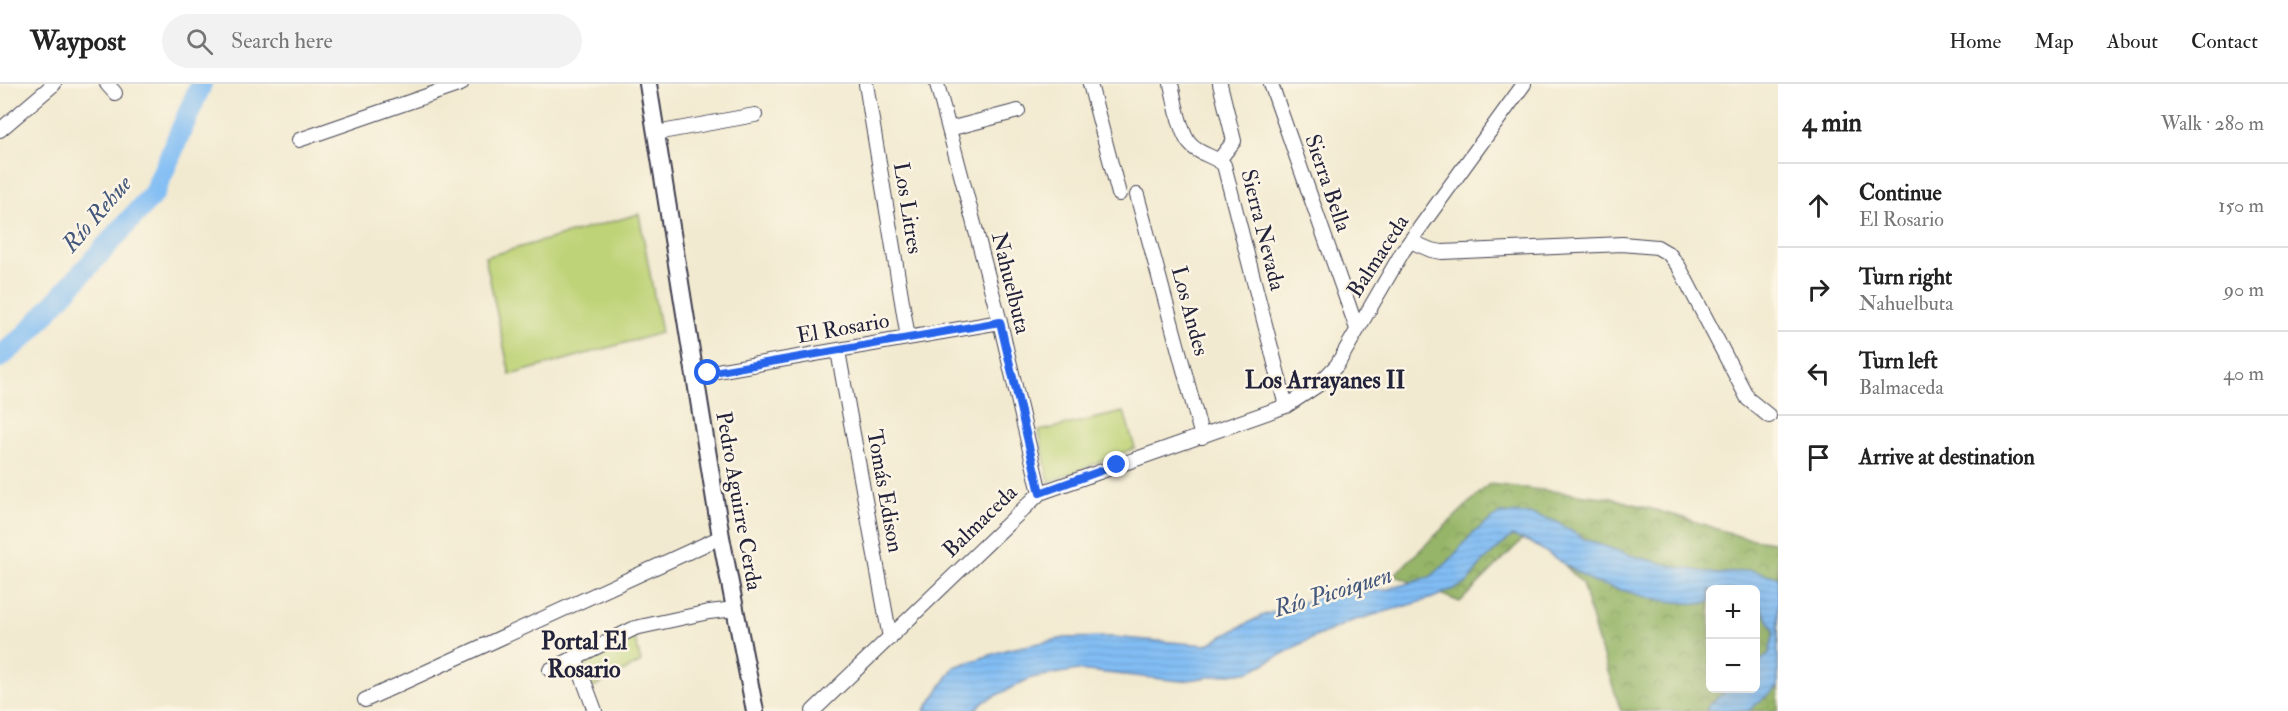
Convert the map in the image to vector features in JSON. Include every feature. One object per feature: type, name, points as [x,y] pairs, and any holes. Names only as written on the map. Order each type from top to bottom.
[{"type":"main road","name":"Pedro Aguirre Cerda","points":[[648,84],[721,537],[755,711]]},
{"type":"street","points":[[0,130],[54,84]]},
{"type":"street","points":[[299,140],[461,84]]},
{"type":"street","name":"Los Litres","points":[[866,84],[908,338]]},
{"type":"street","name":"Nahuelbuta","points":[[937,84],[1000,322],[1040,493]]},
{"type":"street","points":[[1090,84],[1119,194]]},
{"type":"street","name":"Sierra Nevada","points":[[1171,84],[1185,136],[1191,146],[1219,160],[1224,165],[1286,406]]},
{"type":"street","points":[[1219,160],[1234,141],[1220,84]]},
{"type":"street","name":"Sierra Bella","points":[[1271,84],[1357,329]]},
{"type":"street","name":"Balmaceda","points":[[813,711],[1040,493],[1286,406],[1318,386],[1337,364],[1410,241],[1524,84]]},
{"type":"street","points":[[949,129],[1018,111]]},
{"type":"street","points":[[656,133],[755,115]]},
{"type":"street","name":"Los Andes","points":[[1137,195],[1202,437]]},
{"type":"street","points":[[1410,241],[1442,252],[1622,244],[1657,247],[1669,254],[1679,267],[1748,399],[1769,416]]},
{"type":"street","name":"El Rosario","points":[[694,375],[1000,322]]},
{"type":"street","name":"Tomás Edison","points":[[838,351],[890,638]]},
{"type":"street","points":[[365,700],[721,537]]},
{"type":"street","points":[[550,670],[635,628],[735,609]]},
{"type":"street","points":[[574,657],[595,711]]},
{"type":"green space","points":[[639,214],[661,333],[510,375],[485,257]]},
{"type":"green space","points":[[1124,412],[1135,448],[1049,482],[1039,431]]},
{"type":"green space","points":[[1489,484],[1612,498],[1742,537],[1778,543],[1778,711],[1621,711],[1582,583],[1550,550],[1523,539],[1460,602],[1394,575]]},
{"type":"green space","points":[[634,635],[641,662],[592,688],[581,660]]},
{"type":"water","points":[[1500,513],[1530,514],[1555,521],[1584,539],[1630,555],[1677,567],[1718,574],[1751,570],[1778,577],[1778,687],[1748,711],[1706,711],[1709,705],[1723,693],[1760,693],[1760,661],[1769,653],[1774,631],[1760,605],[1760,585],[1706,585],[1706,603],[1698,604],[1657,600],[1593,582],[1530,542],[1512,536],[1484,561],[1466,584],[1430,599],[1352,621],[1308,640],[1251,671],[1181,681],[1078,670],[1031,678],[983,702],[974,711],[924,711],[954,667],[1009,649],[1065,638],[1112,637],[1206,645],[1261,616],[1327,594],[1385,590],[1430,577],[1448,562],[1473,533]]},
{"type":"waterway","name":"Río Rehue","points":[[0,357],[27,334],[154,193],[201,84]]},
{"type":"district","name":"Los Arrayanes II","points":[[1325,380]]},
{"type":"district","name":"Portal El Rosario","points":[[584,655]]},
{"type":"route","points":[[708,373],[1000,322],[1040,493],[1117,465]]},
{"type":"water label","name":"Río Picoiquen","points":[[1333,592]]}]
